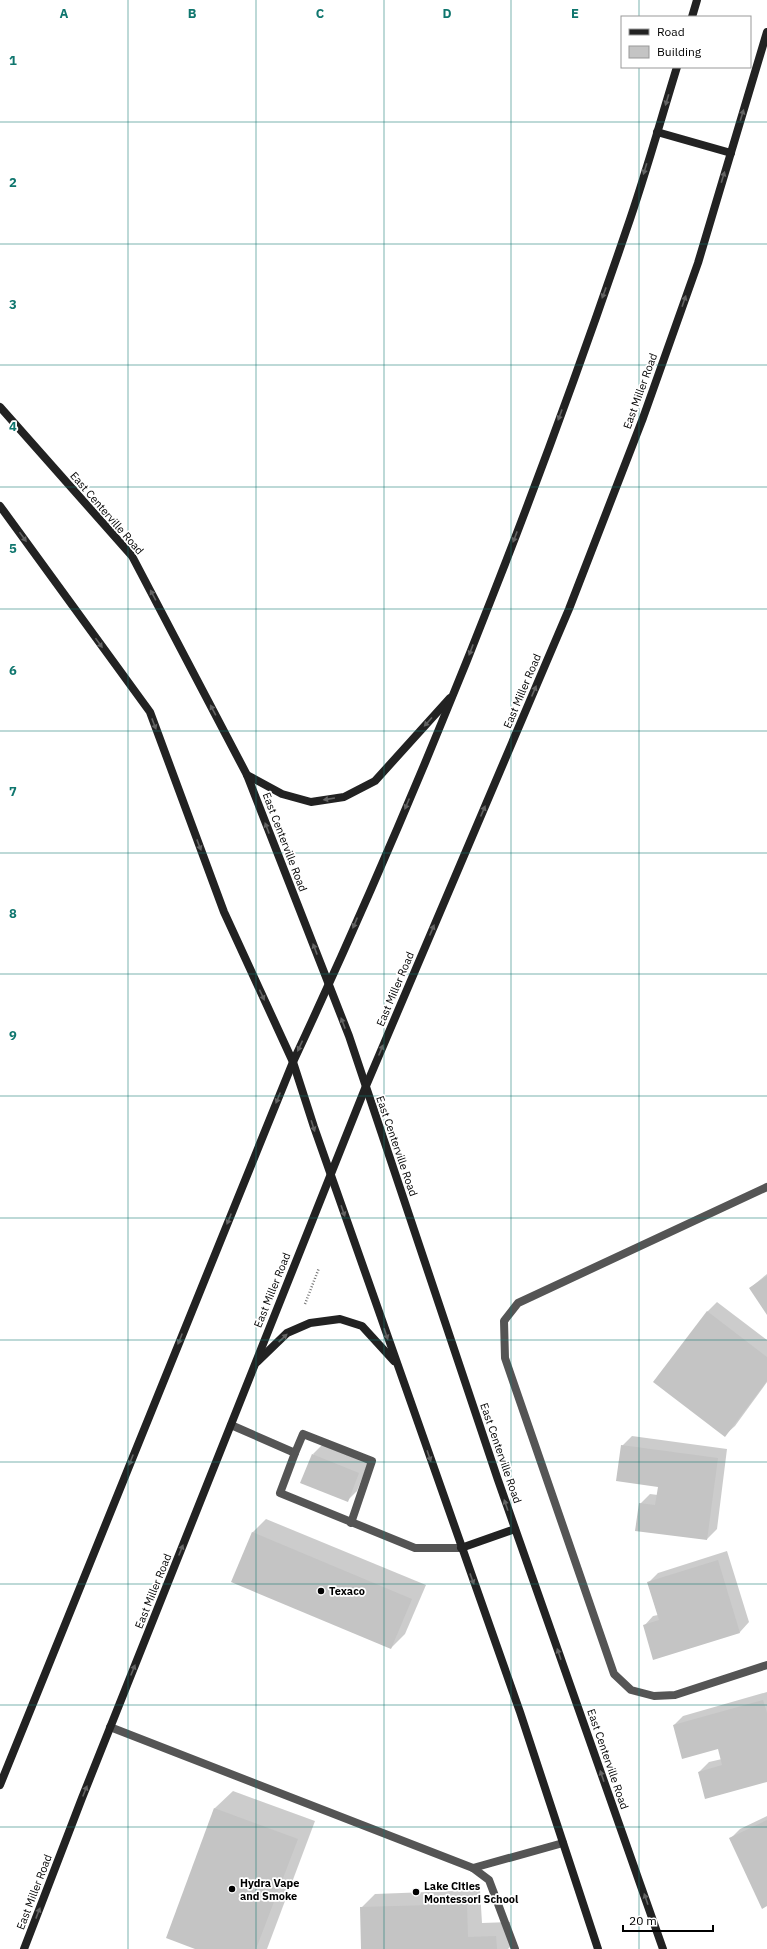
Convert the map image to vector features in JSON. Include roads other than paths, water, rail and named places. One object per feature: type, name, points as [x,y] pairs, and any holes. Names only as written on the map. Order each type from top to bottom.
[{"type":"main road","points":[[692,16],[697,0]]},
{"type":"main road","name":"East Miller Road","points":[[24,1949],[110,1727],[330,1174],[569,609],[642,418],[698,263],[767,32]]},
{"type":"main road","points":[[0,1784],[293,1062],[329,985],[454,692],[542,464],[627,229],[676,68]]},
{"type":"main road","points":[[657,132],[731,153]]},
{"type":"main road","name":"East Centerville Road","points":[[0,407],[132,556],[247,775],[329,985],[366,1086],[515,1529],[663,1949]]},
{"type":"main road","points":[[0,506],[150,712],[224,912],[293,1062],[330,1174],[520,1712],[598,1949]]},
{"type":"main road","points":[[247,775],[282,794],[311,802],[344,797],[375,781],[454,692]]},
{"type":"main road","points":[[254,1364],[287,1333],[310,1323],[340,1319],[362,1326],[397,1365]]},
{"type":"main road","points":[[461,1548],[515,1529]]},
{"type":"lane","points":[[767,1187],[518,1303],[504,1320],[505,1358],[614,1674],[631,1690],[654,1696],[674,1695],[767,1664]]},
{"type":"lane","points":[[230,1425],[295,1453]]},
{"type":"lane","points":[[351,1523],[372,1461],[303,1434],[280,1493],[351,1523],[415,1548],[461,1548]]},
{"type":"lane","points":[[110,1727],[473,1868],[489,1880],[515,1949]]},
{"type":"lane","points":[[473,1868],[563,1842]]},
{"type":"place","name":"Texaco","points":[[321,1591]]},
{"type":"place","name":"Hydra Vape and Smoke","points":[[232,1889]]},
{"type":"place","name":"Lake Cities Montessori School","points":[[416,1892]]}]
